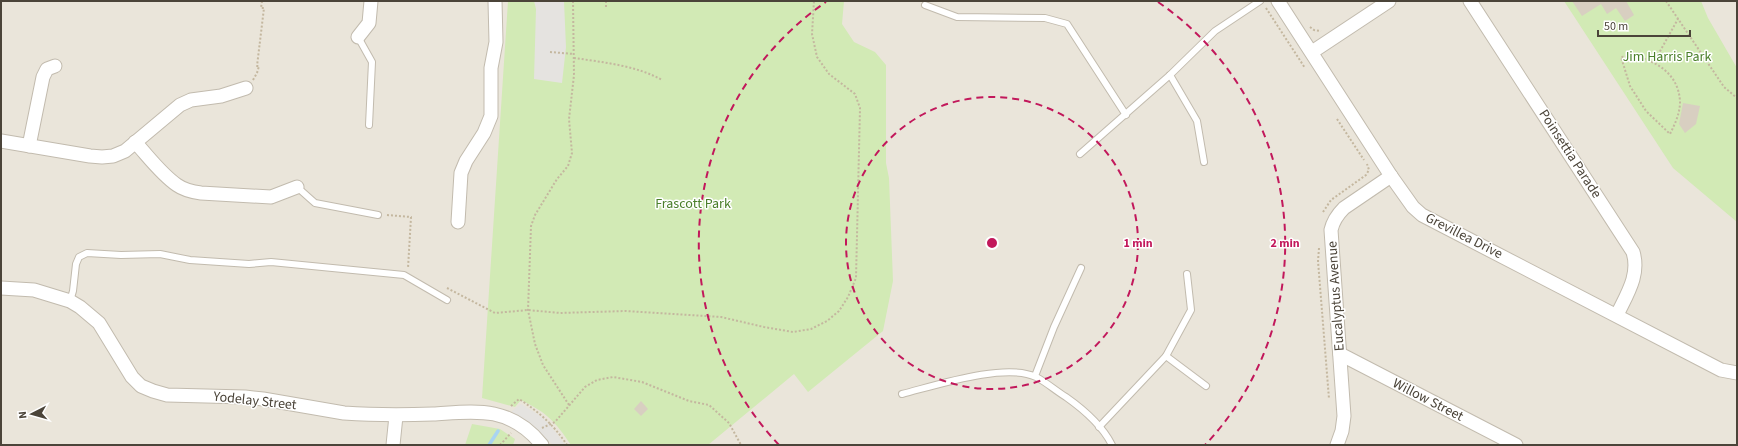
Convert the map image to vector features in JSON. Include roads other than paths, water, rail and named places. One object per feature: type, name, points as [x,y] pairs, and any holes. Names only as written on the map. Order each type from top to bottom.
[{"type":"street","points":[[358,37],[369,23],[371,1]]},
{"type":"street","points":[[458,222],[461,173],[466,161],[484,133],[491,116],[491,68],[496,42],[495,1]]},
{"type":"street","name":"Grevillea Drive","points":[[1278,1],[1392,176],[1413,207],[1422,215],[1721,370],[1737,373]]},
{"type":"street","points":[[1312,52],[1389,1]]},
{"type":"street","name":"Poinsettia Parade","points":[[1470,1],[1633,252],[1635,259],[1635,273],[1617,315]]},
{"type":"street","points":[[29,146],[43,77],[47,69],[55,66]]},
{"type":"street","points":[[1,141],[102,157],[120,154],[180,105],[190,100],[221,96],[246,88]]},
{"type":"street","points":[[135,142],[170,180],[178,186],[192,191],[201,193],[271,197],[297,187]]},
{"type":"street","name":"Eucalyptus Avenue","points":[[1337,445],[1342,431],[1344,416],[1331,239],[1333,222],[1337,214],[1344,208],[1392,176]]},
{"type":"street","name":"Yodelay Street","points":[[1,288],[34,290],[70,302],[86,310],[98,323],[132,377],[141,386],[153,391],[168,395],[245,397],[344,413],[396,416],[483,413],[503,416],[520,425],[532,434],[542,445]]},
{"type":"street","name":"Willow Street","points":[[1340,354],[1511,444]]},
{"type":"street","points":[[393,445],[396,416]]},
{"type":"lane","points":[[1080,154],[1170,75],[1215,31],[1260,1]]},
{"type":"lane","points":[[925,5],[957,17],[1045,18],[1067,24],[1126,115]]},
{"type":"lane","points":[[358,37],[372,62],[369,125]]},
{"type":"lane","points":[[1170,75],[1197,121],[1204,162]]},
{"type":"lane","points":[[297,187],[315,203],[378,215]]},
{"type":"lane","points":[[70,302],[74,291],[76,264],[79,257],[93,252],[120,255],[160,254],[190,260],[249,264],[271,262],[404,275],[447,300]]},
{"type":"lane","points":[[1035,376],[1054,327],[1081,268]]},
{"type":"lane","points":[[1099,428],[1166,356],[1191,310],[1187,274]]},
{"type":"lane","points":[[1166,356],[1206,386]]},
{"type":"lane","points":[[902,394],[973,375],[1017,372],[1035,376],[1076,404],[1099,428],[1112,445]]},
{"type":"waterway","points":[[489,445],[498,431]]},
{"type":"park label","name":"Jim Harris Park","points":[[1667,57]]},
{"type":"park label","name":"Frascott Park","points":[[693,204]]}]
